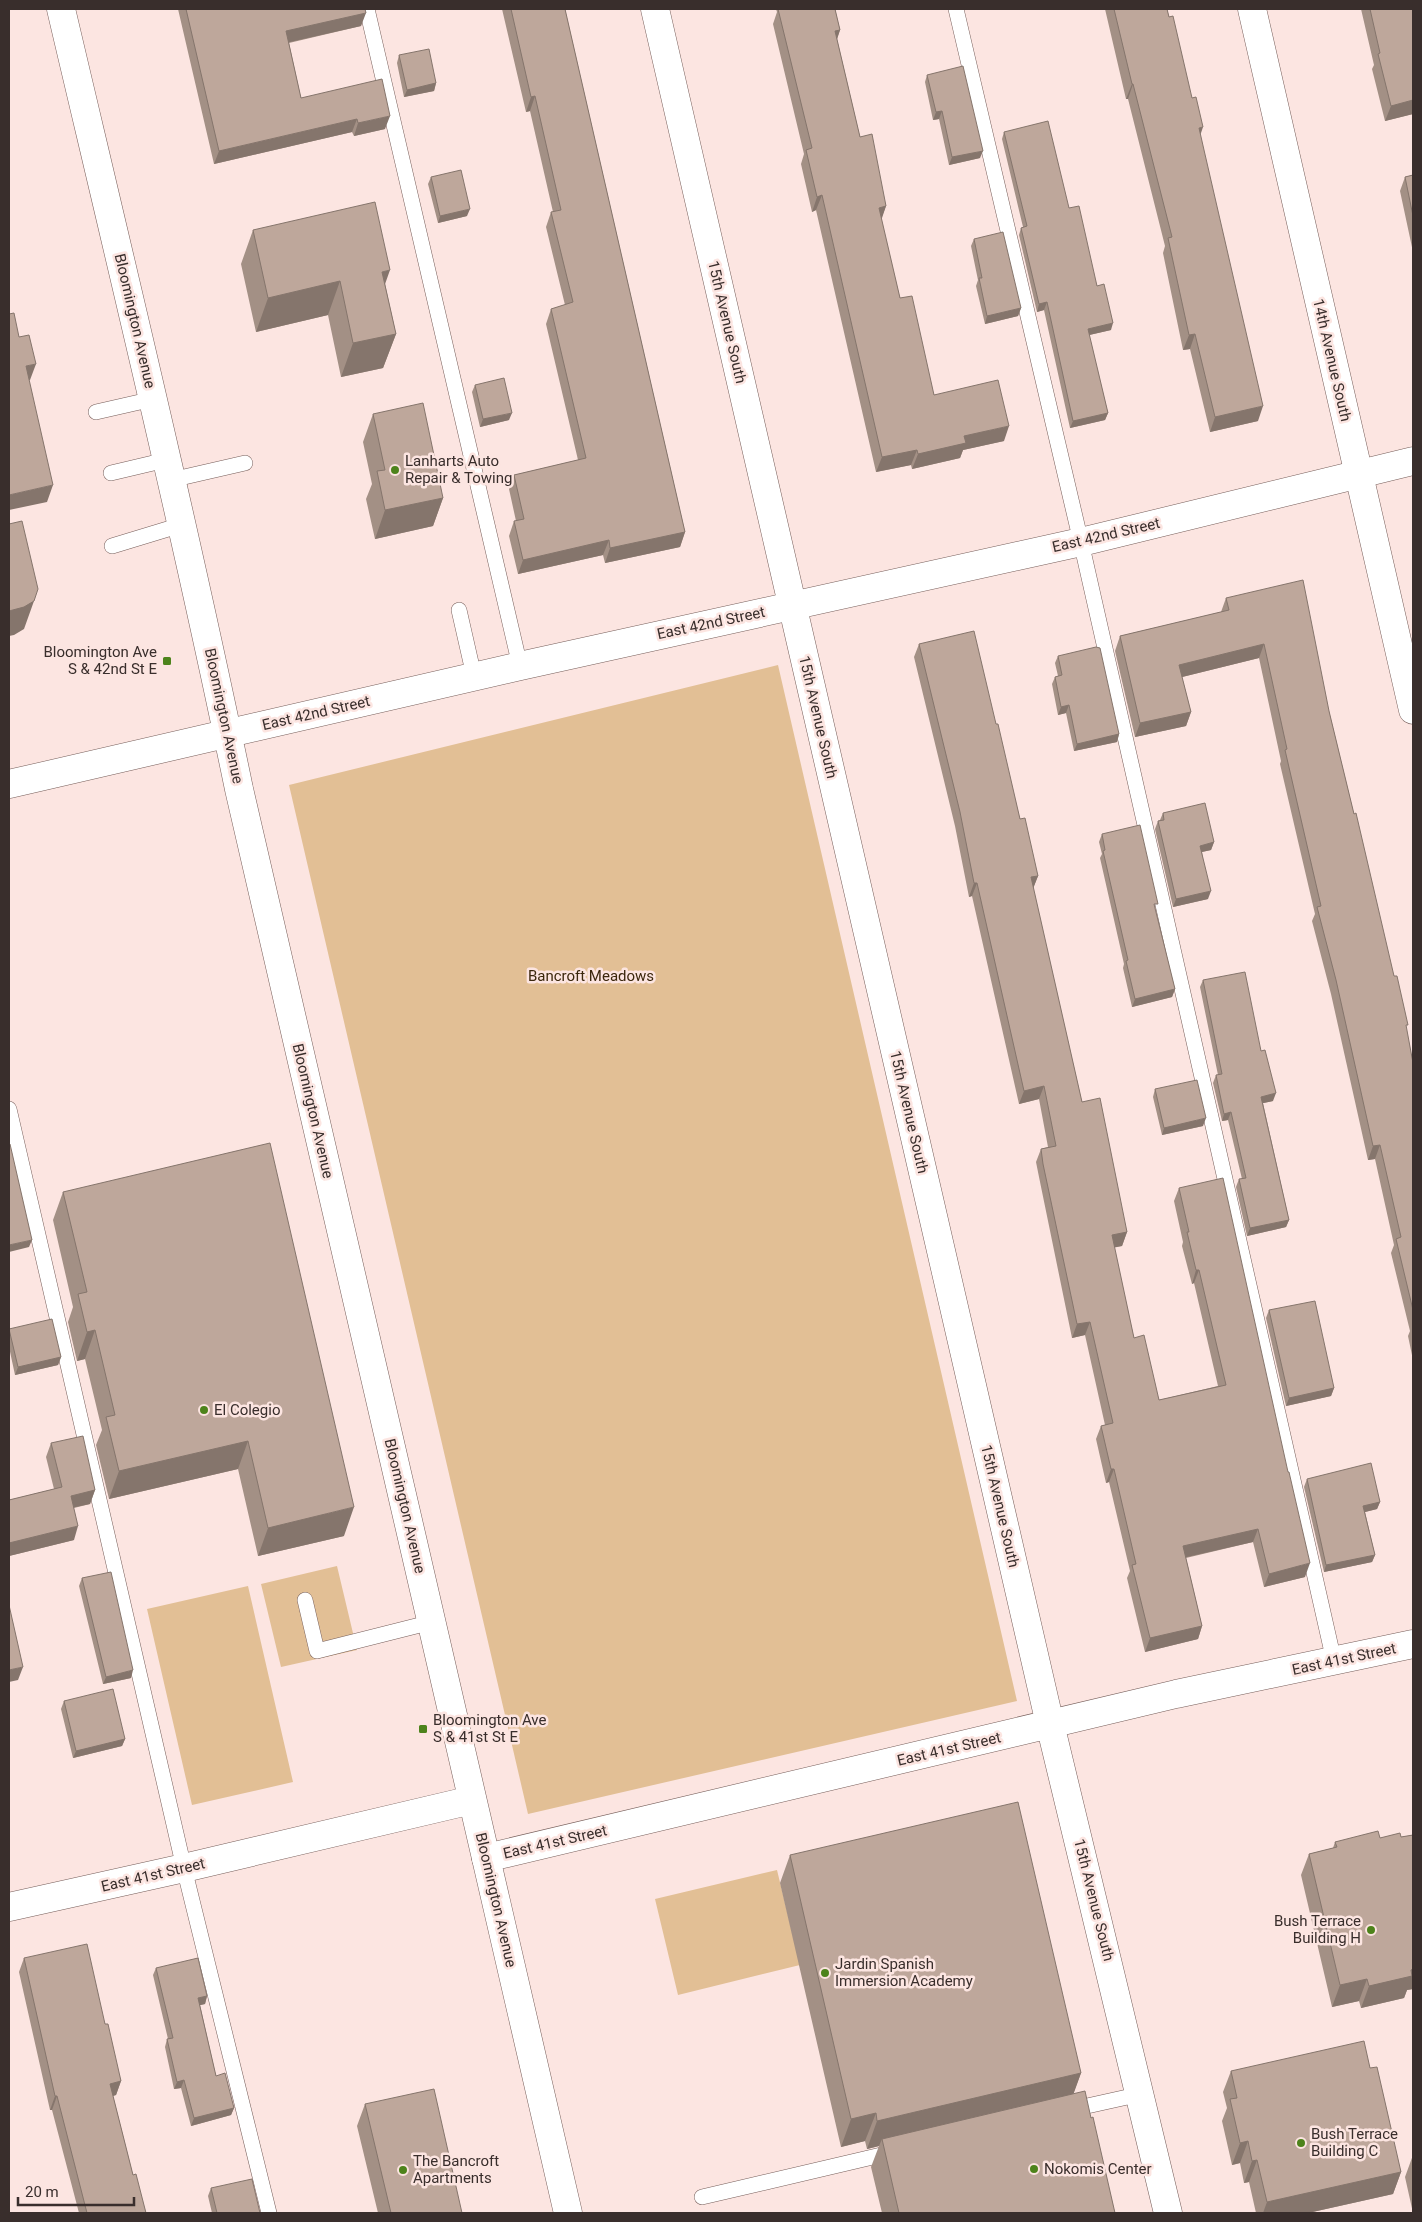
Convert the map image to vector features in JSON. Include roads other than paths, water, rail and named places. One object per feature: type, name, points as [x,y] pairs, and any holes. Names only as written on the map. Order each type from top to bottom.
[{"type":"street","name":"Bloomington Avenue","points":[[61,9],[153,399],[227,733],[568,2213]]},
{"type":"street","name":"15th Avenue South","points":[[655,9],[1050,1724],[1141,2094],[1168,2213]]},
{"type":"street","name":"14th Avenue South","points":[[1252,9],[1413,710]]},
{"type":"street","name":"East 42nd Street","points":[[9,784],[474,676],[1081,542],[1413,462]]},
{"type":"street","name":"East 41st Street","points":[[486,1858],[1176,1694],[1413,1644]]},
{"type":"street","name":"East 41st Street","points":[[9,1907],[472,1800]]},
{"type":"lane","points":[[367,9],[520,666]]},
{"type":"lane","points":[[956,9],[1081,542],[1334,1661]]},
{"type":"lane","points":[[96,412],[153,399]]},
{"type":"lane","points":[[111,473],[245,463]]},
{"type":"lane","points":[[112,546],[181,525]]},
{"type":"lane","points":[[459,610],[474,676]]},
{"type":"lane","points":[[9,1109],[184,1868],[269,2213]]},
{"type":"lane","points":[[305,1600],[317,1651],[432,1622]]},
{"type":"lane","points":[[1054,2114],[1141,2094]]},
{"type":"lane","points":[[702,2197],[910,2148]]},
{"type":"place","name":"Lanharts Auto Repair & Towing","points":[[395,470]]},
{"type":"place","name":"Bloomington Ave S & 42nd St E","points":[[167,661]]},
{"type":"place","name":"El Colegio","points":[[204,1410]]},
{"type":"place","name":"Bloomington Ave S & 41st St E","points":[[423,1729]]},
{"type":"place","name":"Bush Terrace Building H","points":[[1371,1930]]},
{"type":"place","name":"Jardin Spanish Immersion Academy","points":[[825,1973]]},
{"type":"place","name":"Bush Terrace Building C","points":[[1301,2143]]},
{"type":"place","name":"Nokomis Center","points":[[1034,2169]]},
{"type":"place","name":"The Bancroft Apartments","points":[[403,2170]]},
{"type":"park label","name":"Bancroft Meadows","points":[[591,976]]}]
